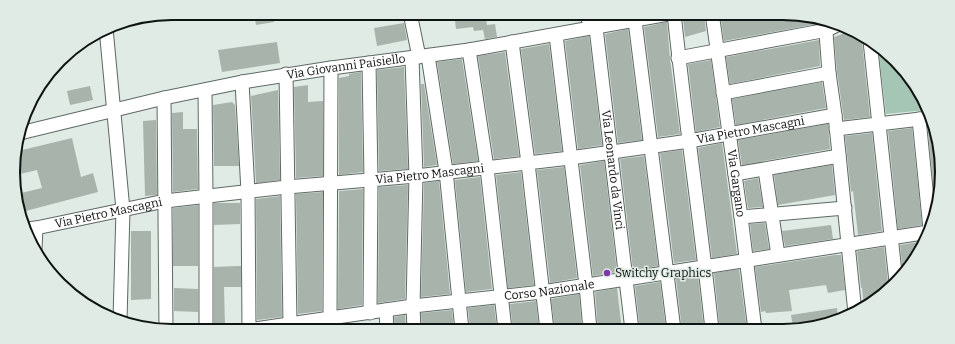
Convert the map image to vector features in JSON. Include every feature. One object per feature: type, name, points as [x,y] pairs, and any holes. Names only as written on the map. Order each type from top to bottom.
[{"type":"street","points":[[412,20],[446,171],[461,324]]},
{"type":"street","name":"Via Leonardo da Vinci","points":[[589,20],[596,28],[631,324]]},
{"type":"street","name":"Via Giovanni Paisiello","points":[[25,132],[164,98],[242,82],[286,74],[469,50],[596,28],[622,20]]},
{"type":"street","points":[[635,20],[673,324]]},
{"type":"street","points":[[675,20],[678,58],[706,266],[711,324]]},
{"type":"street","name":"Via Gargano","points":[[713,20],[736,174],[754,324]]},
{"type":"street","points":[[678,58],[825,26]]},
{"type":"street","points":[[830,27],[829,73],[835,115],[854,306]]},
{"type":"street","points":[[107,35],[123,210],[120,315]]},
{"type":"street","points":[[556,35],[589,324]]},
{"type":"street","points":[[512,42],[528,163],[546,324]]},
{"type":"street","points":[[871,48],[895,274]]},
{"type":"street","points":[[469,50],[487,168],[504,324]]},
{"type":"street","points":[[414,324],[410,176],[420,57]]},
{"type":"street","points":[[369,63],[371,180],[370,313]]},
{"type":"street","points":[[330,319],[331,68]]},
{"type":"street","points":[[723,94],[829,73]]},
{"type":"street","points":[[286,74],[290,323]]},
{"type":"street","points":[[242,82],[248,192],[245,324]]},
{"type":"street","points":[[205,90],[206,324]]},
{"type":"street","points":[[164,98],[166,324]]},
{"type":"street","name":"Via Pietro Mascagni","points":[[31,228],[165,201],[570,158],[689,142],[835,115]]},
{"type":"street","points":[[836,128],[924,119],[929,214]]},
{"type":"street","points":[[736,174],[839,156]]},
{"type":"street","points":[[765,170],[778,255]]},
{"type":"street","points":[[741,218],[845,208]]},
{"type":"street","name":"Corso Nazionale","points":[[284,324],[330,319],[413,306],[542,292],[922,233]]},
{"type":"street","points":[[386,310],[387,324]]},
{"type":"green space","points":[[879,54],[904,79],[915,96],[921,110],[886,114]]},
{"type":"building","points":[[255,20],[274,20],[274,22],[256,25]]},
{"type":"building","points":[[455,20],[486,20],[487,25],[495,24],[497,37],[485,39],[483,30],[474,31],[473,27],[456,29]]},
{"type":"building","points":[[683,20],[705,20],[706,31],[685,37]]},
{"type":"building","points":[[721,20],[793,20],[817,24],[817,24],[724,41]]},
{"type":"building","points":[[667,22],[670,59],[680,134],[658,137],[644,27]]},
{"type":"building","points":[[404,23],[407,40],[377,46],[374,28]]},
{"type":"building","points":[[628,29],[642,140],[618,143],[605,34]]},
{"type":"building","points":[[844,33],[862,42],[870,117],[844,120],[837,72],[834,37]]},
{"type":"building","points":[[589,36],[602,145],[578,149],[565,41]]},
{"type":"building","points":[[819,40],[820,66],[730,84],[726,57]]},
{"type":"building","points":[[277,42],[280,63],[222,72],[218,50]]},
{"type":"building","points":[[549,44],[562,151],[535,154],[521,49]]},
{"type":"building","points":[[505,52],[519,156],[494,159],[478,56]]},
{"type":"building","points":[[462,59],[478,161],[453,164],[437,62]]},
{"type":"building","points":[[711,60],[720,127],[696,132],[688,64]]},
{"type":"building","points":[[404,67],[408,169],[379,171],[377,70]]},
{"type":"building","points":[[361,72],[363,172],[339,175],[339,78],[349,76],[349,74]]},
{"type":"building","points":[[822,82],[826,108],[736,125],[732,99]]},
{"type":"building","points":[[421,84],[424,84],[437,165],[424,167]]},
{"type":"building","points":[[308,85],[308,102],[323,101],[323,176],[296,178],[294,87]]},
{"type":"building","points":[[90,86],[93,100],[70,105],[67,91]]},
{"type":"building","points":[[278,90],[280,180],[256,183],[251,96]]},
{"type":"building","points":[[232,102],[235,105],[239,166],[214,166],[213,105]]},
{"type":"building","points":[[183,112],[183,129],[197,129],[198,189],[173,192],[172,113]]},
{"type":"building","points":[[156,120],[157,195],[145,196],[143,121]]},
{"type":"building","points":[[828,124],[830,149],[742,165],[738,140]]},
{"type":"building","points":[[912,128],[922,225],[898,229],[888,131]]},
{"type":"building","points":[[928,130],[932,142],[935,162],[934,192]]},
{"type":"building","points":[[872,133],[882,231],[858,235],[853,191],[851,192],[845,136]]},
{"type":"building","points":[[72,138],[81,177],[93,173],[98,192],[25,211],[21,193],[42,188],[37,170],[20,174],[21,150]]},
{"type":"building","points":[[722,143],[737,254],[712,258],[698,148]]},
{"type":"building","points":[[682,150],[696,260],[674,263],[660,153]]},
{"type":"building","points":[[644,156],[658,266],[633,270],[620,159]]},
{"type":"building","points":[[604,161],[617,272],[593,276],[580,165]]},
{"type":"building","points":[[832,165],[835,195],[778,205],[774,175]]},
{"type":"building","points":[[564,167],[577,278],[550,283],[537,170]]},
{"type":"building","points":[[521,172],[534,285],[508,288],[496,175]]},
{"type":"building","points":[[480,177],[492,289],[466,292],[455,180]]},
{"type":"building","points":[[758,178],[763,207],[748,208],[744,181]]},
{"type":"building","points":[[439,181],[450,294],[421,297],[424,183]]},
{"type":"building","points":[[408,185],[405,299],[378,303],[379,187]]},
{"type":"building","points":[[363,189],[362,305],[338,309],[339,191]]},
{"type":"building","points":[[323,192],[322,311],[298,314],[296,194]]},
{"type":"building","points":[[280,196],[282,317],[257,320],[256,199]]},
{"type":"building","points":[[214,203],[240,203],[240,224],[214,225]]},
{"type":"building","points":[[198,205],[198,266],[173,266],[173,208]]},
{"type":"building","points":[[765,223],[769,249],[753,251],[750,224]]},
{"type":"building","points":[[831,225],[833,239],[785,246],[782,231]]},
{"type":"building","points":[[131,231],[151,231],[151,299],[131,300]]},
{"type":"building","points":[[918,242],[902,267],[900,245]]},
{"type":"building","points":[[884,247],[888,281],[876,293],[863,301],[857,252]]},
{"type":"building","points":[[841,255],[845,290],[828,293],[826,285],[789,290],[792,311],[761,312],[755,267]]},
{"type":"building","points":[[241,266],[241,287],[224,287],[225,324],[214,324],[214,267]]},
{"type":"building","points":[[739,269],[746,324],[719,324],[714,273]]},
{"type":"building","points":[[698,276],[703,324],[681,324],[676,279]]},
{"type":"building","points":[[660,282],[665,324],[639,324],[635,286]]},
{"type":"building","points":[[174,288],[198,289],[198,312],[174,311]]},
{"type":"building","points":[[617,288],[621,324],[598,324],[595,292]]},
{"type":"building","points":[[579,294],[582,324],[554,324],[551,299]]},
{"type":"building","points":[[536,301],[538,324],[512,324],[510,304]]},
{"type":"building","points":[[494,305],[496,324],[469,324],[468,308]]},
{"type":"building","points":[[837,308],[838,314],[832,316],[803,323],[792,324],[791,315]]},
{"type":"building","points":[[452,310],[453,324],[422,324],[421,313]]},
{"type":"building","points":[[405,315],[406,324],[394,324],[394,317]]},
{"type":"place","name":"Switchy Graphics","points":[[607,273]]}]
